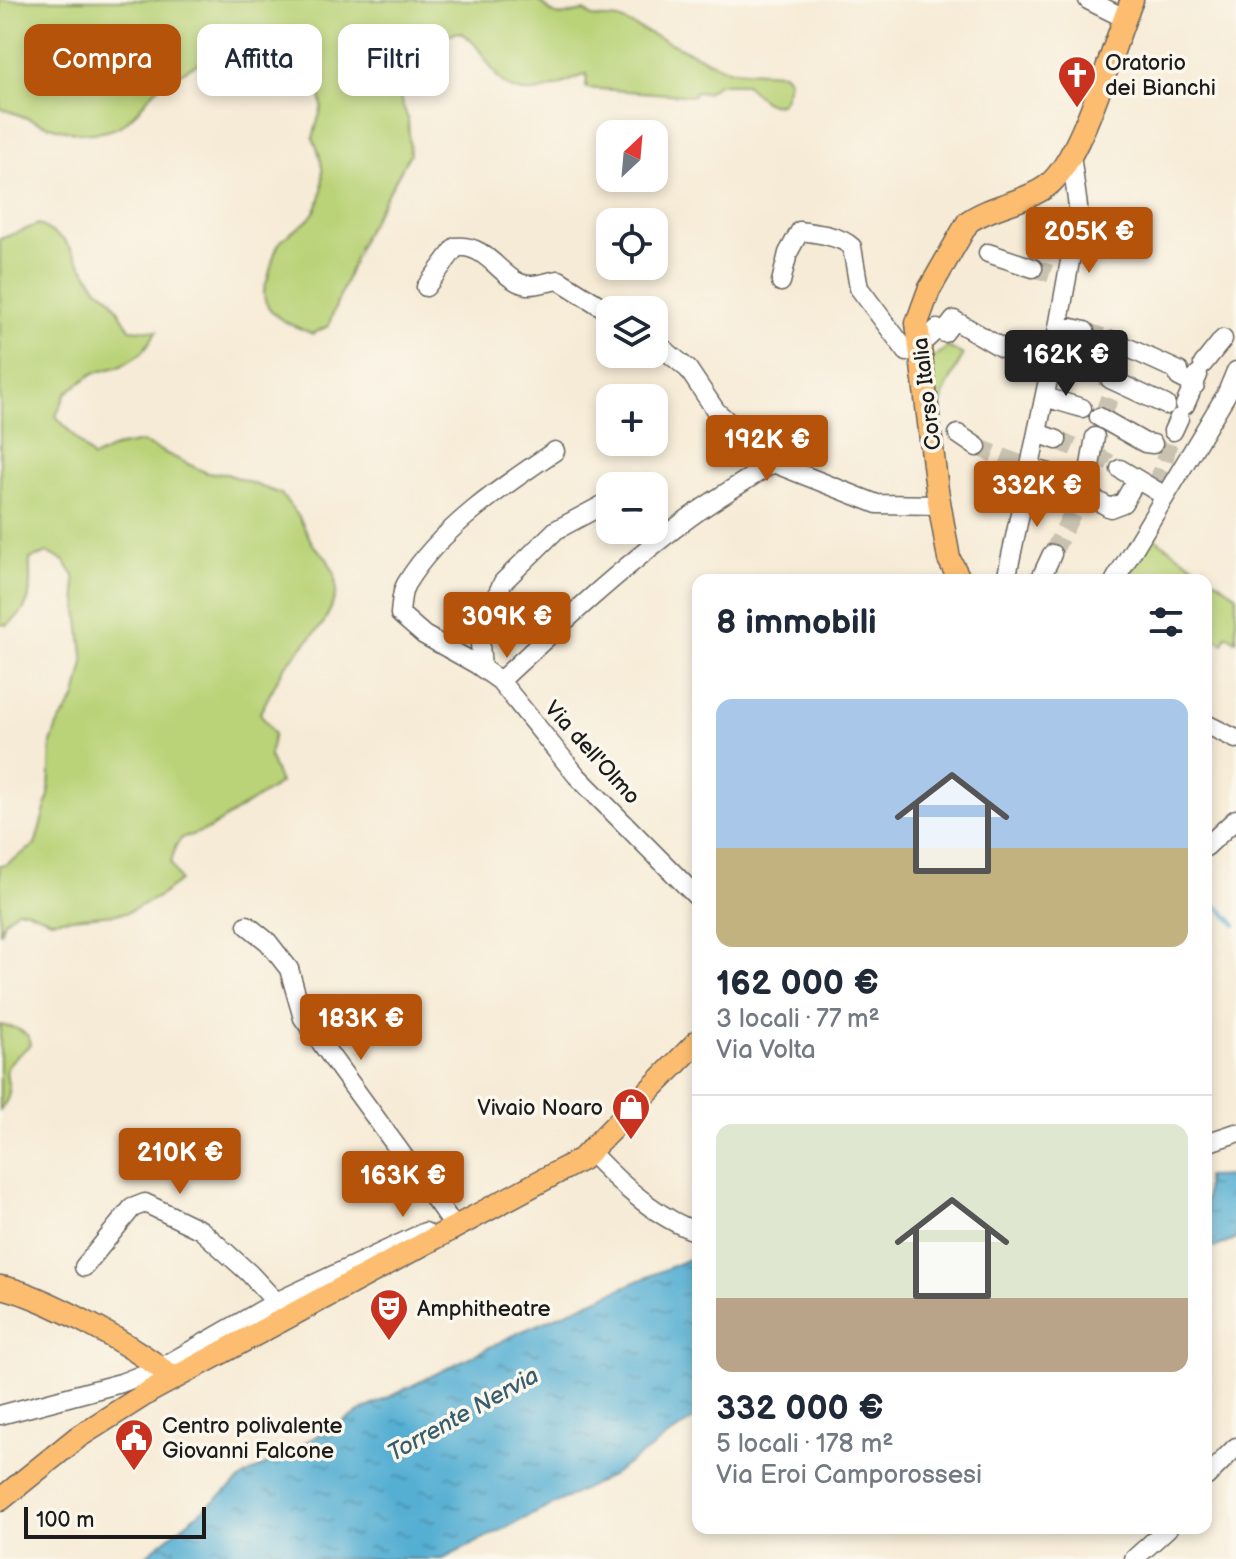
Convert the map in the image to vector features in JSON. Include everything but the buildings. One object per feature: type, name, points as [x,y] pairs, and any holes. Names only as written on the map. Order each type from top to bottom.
[{"type":"main road","name":"Corso Italia","points":[[957,574],[949,559],[939,505],[919,346],[917,323],[923,303],[968,222],[1047,187],[1056,178],[1071,155],[1090,114],[1128,9]]},
{"type":"main road","points":[[0,1500],[78,1437],[168,1373],[452,1223],[582,1159],[692,1047]]},
{"type":"main road","points":[[0,1287],[50,1305],[168,1373]]},
{"type":"street","points":[[1088,0],[1128,9]]},
{"type":"street","points":[[1007,574],[1045,397],[1078,214],[1071,155]]},
{"type":"street","points":[[781,282],[788,253],[800,231],[848,243],[853,251],[859,288],[903,349],[910,353],[937,329],[946,339],[954,320],[1002,348]]},
{"type":"street","points":[[426,287],[456,247],[467,246],[526,285],[559,280],[596,303]]},
{"type":"street","points":[[988,253],[1033,268]]},
{"type":"street","points":[[1059,323],[1085,331]]},
{"type":"street","points":[[1199,374],[1179,377],[1179,371],[1116,342],[1112,379],[1176,416],[1223,339]]},
{"type":"street","points":[[668,353],[688,369],[716,411],[773,463],[877,504],[939,505]]},
{"type":"street","points":[[1052,361],[1075,368]]},
{"type":"street","points":[[1119,574],[1226,395],[1236,371]]},
{"type":"street","points":[[1045,397],[1093,431],[1153,444]]},
{"type":"street","points":[[1081,495],[1088,477],[1093,431]]},
{"type":"street","points":[[1037,433],[1057,440]]},
{"type":"street","points":[[958,434],[977,447]]},
{"type":"street","name":"Via dell'Olmo","points":[[555,451],[506,484],[440,542],[404,586],[400,614],[424,635],[500,681],[577,776],[692,885]]},
{"type":"street","points":[[668,527],[773,463]]},
{"type":"street","points":[[1030,468],[1049,473],[1081,495],[1114,508],[1123,503],[1137,479]]},
{"type":"street","points":[[1120,469],[1165,496]]},
{"type":"street","points":[[482,668],[479,632],[503,582],[556,530],[596,509]]},
{"type":"street","points":[[500,681],[646,544]]},
{"type":"street","points":[[1043,574],[1052,554]]},
{"type":"street","points":[[1212,727],[1236,739]]},
{"type":"street","points":[[1212,841],[1236,819]]},
{"type":"street","points":[[247,925],[268,942],[289,969],[303,1018],[452,1223]]},
{"type":"street","points":[[1212,1141],[1236,1133]]},
{"type":"street","points":[[589,1151],[651,1206],[692,1230]]},
{"type":"street","points":[[84,1267],[132,1208],[145,1203],[201,1230],[276,1302]]},
{"type":"street","points":[[0,1415],[168,1373],[276,1302],[374,1264]]},
{"type":"street","points":[[1212,1471],[1236,1447]]},
{"type":"street","points":[[1134,1559],[1161,1534]]},
{"type":"green space","points":[[0,0],[538,0],[560,16],[585,11],[592,17],[619,19],[728,70],[783,73],[789,80],[780,104],[765,101],[745,84],[718,84],[706,93],[694,92],[694,96],[586,88],[587,74],[548,89],[524,92],[502,82],[470,39],[459,32],[449,34],[449,24],[338,24],[338,96],[399,96],[408,119],[410,154],[363,237],[328,326],[313,334],[274,314],[265,301],[264,292],[279,244],[307,221],[322,191],[322,169],[313,138],[322,106],[322,24],[197,24],[197,65],[181,73],[181,24],[24,24],[24,96],[150,96],[124,123],[94,133],[66,131],[0,108]]},
{"type":"green space","points":[[39,224],[64,240],[97,287],[111,298],[130,329],[157,331],[142,353],[121,366],[94,373],[66,393],[56,416],[93,458],[115,447],[142,442],[207,473],[227,474],[281,494],[299,517],[313,545],[326,557],[335,574],[336,592],[323,624],[284,667],[260,713],[274,734],[269,756],[280,783],[209,829],[182,838],[176,845],[171,863],[180,881],[158,897],[126,913],[51,920],[26,910],[17,910],[4,921],[0,934],[0,865],[5,865],[35,845],[49,795],[51,743],[57,726],[76,697],[84,663],[74,576],[64,561],[48,553],[30,559],[29,596],[23,611],[7,625],[0,624],[0,239]]},
{"type":"green space","points":[[948,347],[963,355],[943,395],[939,424],[929,361]]},
{"type":"green space","points":[[1150,535],[1207,574],[1129,574]]},
{"type":"green space","points":[[1212,578],[1236,594],[1236,640],[1227,635],[1223,643],[1212,637]]},
{"type":"green space","points":[[0,1025],[24,1033],[30,1045],[8,1065],[9,1091],[0,1110]]},
{"type":"water","points":[[1236,1176],[1236,1239],[1212,1249],[1212,1177]]},
{"type":"water","name":"Torrente Nervia","points":[[692,1258],[692,1420],[609,1477],[443,1559],[141,1559],[245,1476],[371,1406],[518,1333]]},
{"type":"waterway","points":[[1212,900],[1236,925]]},
{"type":"tunnel","points":[[1033,268],[1064,278]]},
{"type":"tunnel","points":[[1085,331],[1113,341]]},
{"type":"tunnel","points":[[1002,348],[1020,361],[1051,370]]},
{"type":"tunnel","points":[[1075,368],[1110,379]]},
{"type":"tunnel","points":[[1103,415],[1114,385]]},
{"type":"tunnel","points":[[1155,486],[1173,431]]},
{"type":"tunnel","points":[[1057,440],[1075,448]]},
{"type":"tunnel","points":[[977,447],[1030,468]]},
{"type":"tunnel","points":[[1094,454],[1120,469]]},
{"type":"tunnel","points":[[1052,554],[1081,496]]},
{"type":"tunnel","points":[[993,497],[1021,506]]},
{"type":"place","name":"Oratorio dei Bianchi","points":[[1077,109]]},
{"type":"place","name":"Vivaio Noaro","points":[[631,1141]]},
{"type":"place","name":"Amphitheatre","points":[[389,1342]]},
{"type":"place","name":"Centro polivalente Giovanni Falcone","points":[[134,1472]]}]
